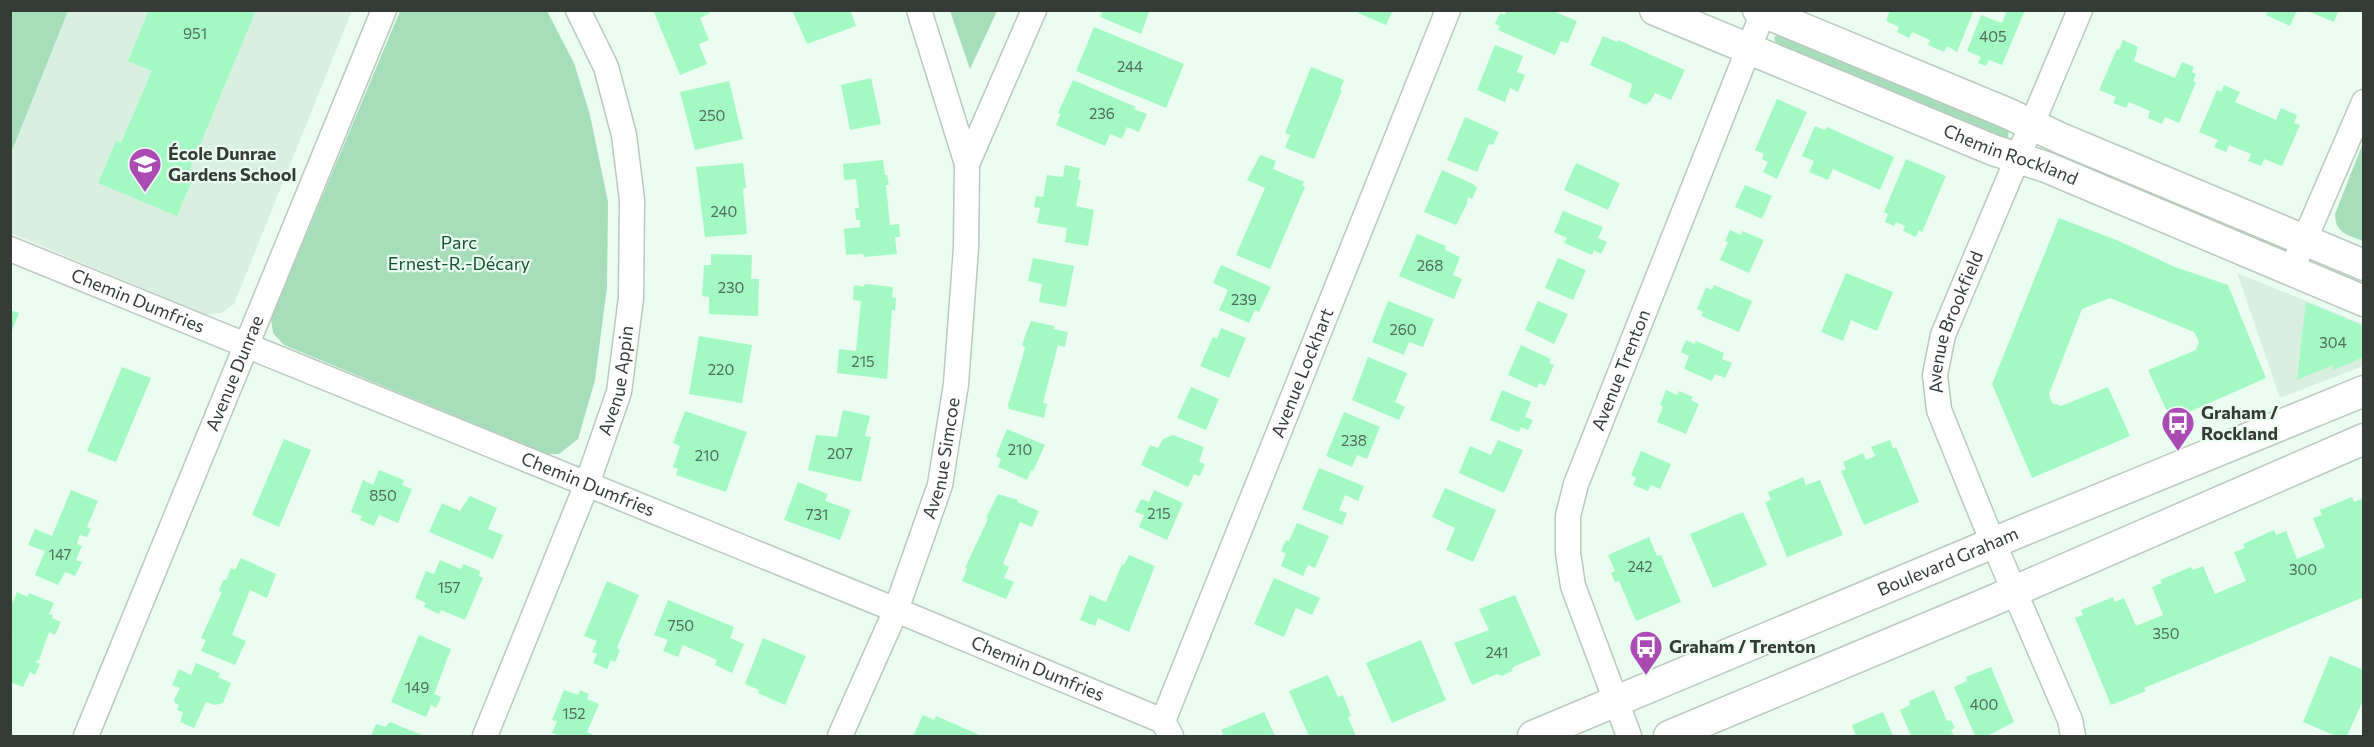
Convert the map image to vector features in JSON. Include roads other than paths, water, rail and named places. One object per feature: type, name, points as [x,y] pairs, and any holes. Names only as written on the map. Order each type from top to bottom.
[{"type":"street","name":"Avenue Dunrae","points":[[86,736],[384,10]]},
{"type":"street","name":"Avenue Appin","points":[[485,736],[587,484],[620,392],[631,298],[632,200],[624,135],[606,67],[578,10]]},
{"type":"street","name":"Avenue Simcoe","points":[[840,736],[896,610],[940,484],[956,384],[966,248],[967,164],[919,10]]},
{"type":"street","name":"Avenue Simcoe","points":[[967,164],[1034,10]]},
{"type":"street","name":"Avenue Lockhart","points":[[1167,729],[1448,10]]},
{"type":"street","name":"Chemin Rockland","points":[[1655,10],[2046,168],[2364,302]]},
{"type":"street","name":"Avenue Brookfield","points":[[2073,736],[2070,720],[1993,543],[1939,410],[1935,375],[1943,335],[2080,10]]},
{"type":"street","name":"Chemin Rockland","points":[[1762,11],[2364,265]]},
{"type":"street","name":"Avenue Trenton","points":[[1629,736],[1573,586],[1568,553],[1568,516],[1576,484],[1762,11]]},
{"type":"street","points":[[2291,271],[2364,102]]},
{"type":"street","name":"Chemin Dumfries","points":[[10,249],[896,610],[1167,729]]},
{"type":"street","name":"Boulevard Graham","points":[[1533,736],[1993,543],[2364,391]]},
{"type":"street","points":[[1669,736],[2015,591],[2364,439]]},
{"type":"place","name":"École Dunrae Gardens School","points":[[145,193]]},
{"type":"place","name":"Graham / Rockland","points":[[2178,452]]},
{"type":"place","name":"Graham / Trenton","points":[[1646,676]]},
{"type":"park label","name":"Parc Ernest-R.-Décary","points":[[459,253]]}]
